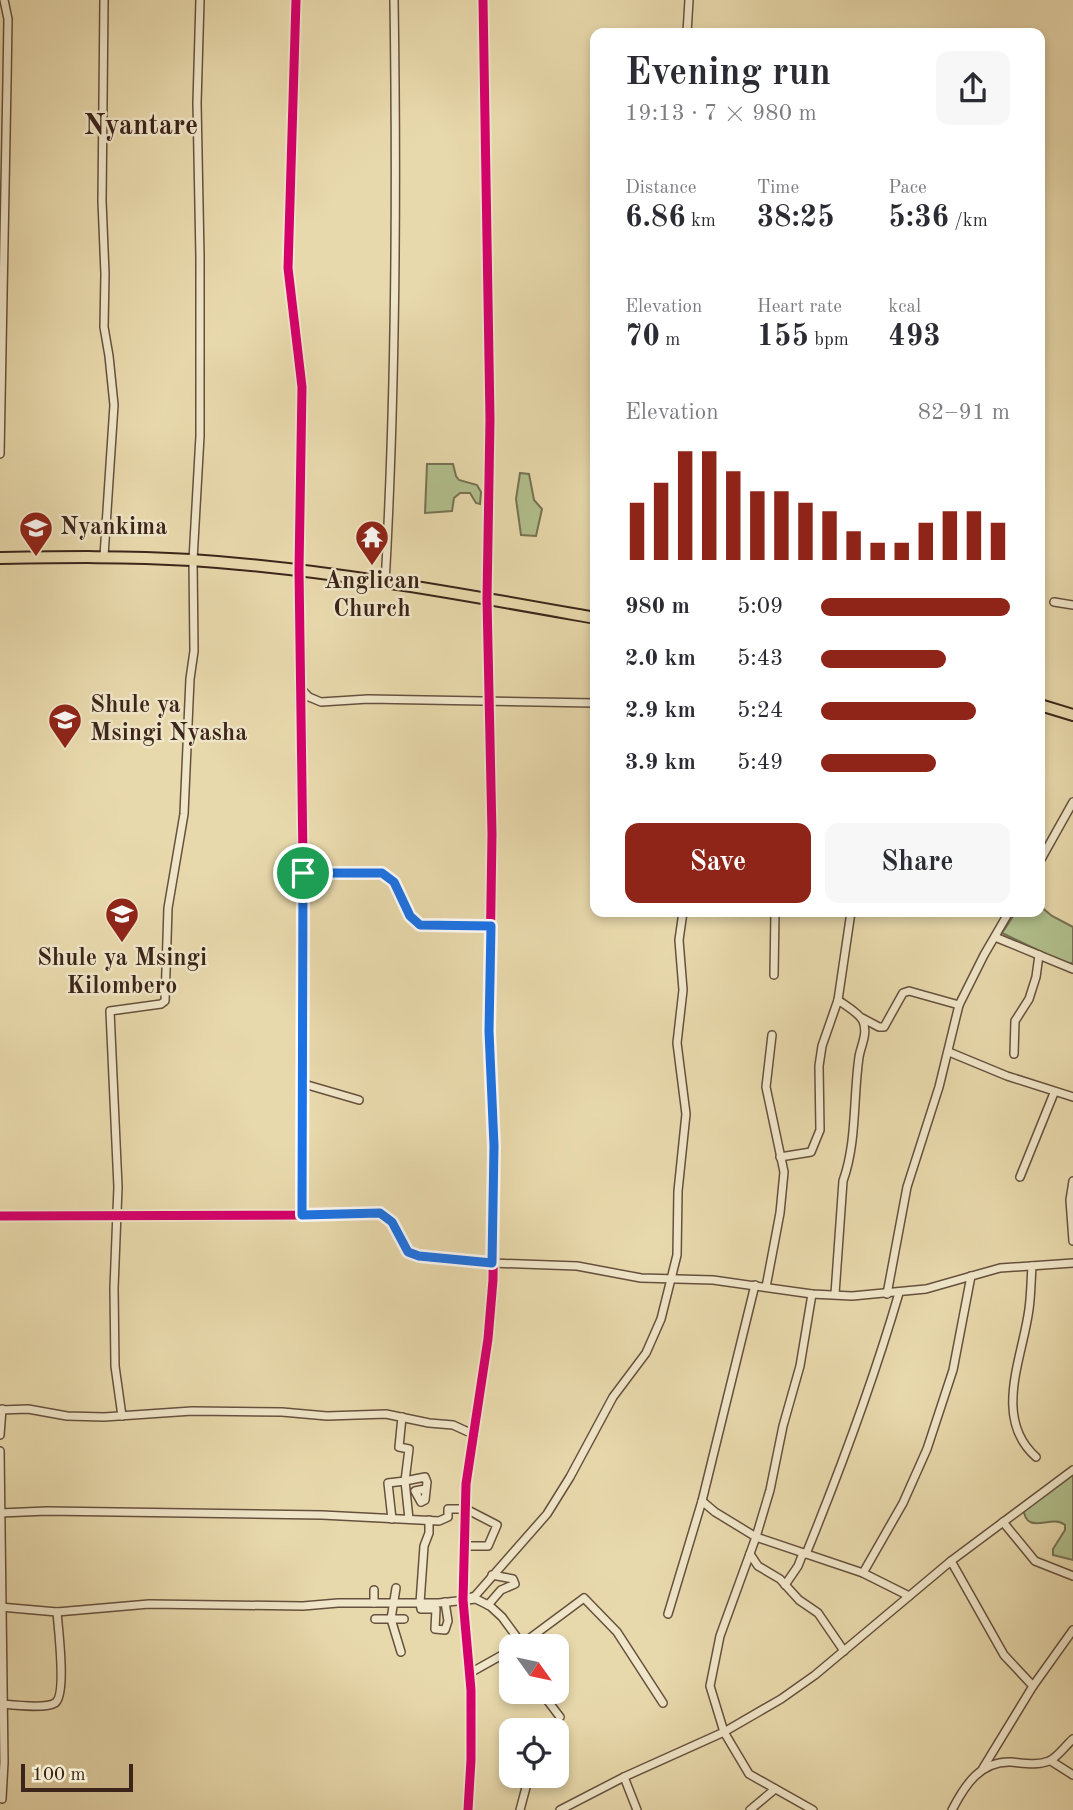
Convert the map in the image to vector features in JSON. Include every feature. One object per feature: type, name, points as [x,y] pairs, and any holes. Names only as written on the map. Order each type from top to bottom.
[{"type":"highway","points":[[0,558],[104,556],[193,560],[299,570],[590,617]]},
{"type":"highway","points":[[1045,707],[1073,715]]},
{"type":"street","points":[[0,454],[8,56],[5,0]]},
{"type":"street","points":[[104,0],[104,327],[110,356],[114,405],[104,556]]},
{"type":"street","points":[[122,1416],[116,1366],[114,1288],[119,1217],[110,1011],[161,1004],[165,1001],[168,908],[184,814],[190,679],[194,651],[193,560],[200,423],[197,103],[200,0]]},
{"type":"street","points":[[296,0],[288,268],[302,387],[299,570],[304,1084],[302,1215]]},
{"type":"street","points":[[385,583],[393,446],[396,176],[394,0]]},
{"type":"street","points":[[468,1810],[471,1760],[470,1672],[463,1600],[466,1484],[488,1339],[494,1146],[489,1031],[492,834],[487,599],[490,419],[483,0]]},
{"type":"street","points":[[687,28],[689,0]]},
{"type":"street","points":[[1054,602],[1073,605]]},
{"type":"street","points":[[300,688],[309,698],[321,702],[368,699],[590,703]]},
{"type":"street","points":[[1045,852],[1073,802]]},
{"type":"street","points":[[303,873],[382,873],[394,882],[410,916],[420,925],[491,926]]},
{"type":"street","points":[[463,1600],[475,1596],[547,1514],[613,1397],[646,1353],[661,1319],[677,1255],[678,1191],[686,1114],[677,1043],[683,990],[679,940],[682,917]]},
{"type":"street","points":[[774,975],[775,917]]},
{"type":"street","points":[[780,1157],[811,1152],[820,1130],[819,1066],[822,1046],[838,1000],[850,917]]},
{"type":"street","points":[[887,1294],[907,1187],[949,1052],[959,1005],[1006,917]]},
{"type":"street","points":[[995,937],[1073,970]]},
{"type":"street","points":[[1014,1054],[1015,1021],[1029,999],[1036,977],[1038,955]]},
{"type":"street","points":[[838,1000],[879,1027],[884,1027],[903,993],[909,991],[959,1005]]},
{"type":"street","points":[[835,1294],[843,1181],[848,1168],[859,1060],[866,1033],[862,1018]]},
{"type":"street","points":[[766,1287],[784,1172],[766,1087],[772,1035]]},
{"type":"street","points":[[949,1052],[1007,1076],[1073,1097]]},
{"type":"street","points":[[304,1084],[359,1100]]},
{"type":"street","points":[[1020,1177],[1054,1093]]},
{"type":"street","points":[[1073,1181],[1070,1200],[1073,1241]]},
{"type":"street","points":[[0,1216],[380,1213],[392,1222],[408,1252],[419,1256],[492,1263],[577,1266],[641,1278],[713,1280],[811,1294],[900,1293],[926,1289],[1000,1268],[1073,1263]]},
{"type":"street","points":[[1032,1266],[1029,1310],[1015,1372],[1013,1405],[1020,1438],[1036,1457]]},
{"type":"street","points":[[863,1573],[903,1503],[927,1449],[953,1370],[971,1276]]},
{"type":"street","points":[[668,1614],[702,1501],[755,1285]]},
{"type":"street","points":[[785,1585],[804,1553],[859,1420],[900,1293]]},
{"type":"street","points":[[811,1294],[800,1366],[783,1426],[770,1490],[720,1636],[710,1686],[724,1732],[749,1774],[813,1810]]},
{"type":"street","points":[[0,1435],[1,1409],[28,1409],[67,1416],[222,1411],[327,1416],[365,1413],[453,1425],[475,1435]]},
{"type":"street","points":[[402,1417],[399,1447],[409,1449],[405,1481],[409,1519]]},
{"type":"street","points":[[0,1451],[4,1762],[2,1799]]},
{"type":"street","points":[[560,1810],[624,1777],[724,1732],[781,1699],[844,1651],[951,1561],[1073,1470]]},
{"type":"street","points":[[391,1519],[388,1483],[425,1477],[425,1489]]},
{"type":"street","points":[[702,1501],[756,1537],[863,1573],[909,1596]]},
{"type":"street","points":[[1,1513],[47,1511],[257,1514],[439,1521],[448,1517],[448,1509],[466,1509],[497,1525],[488,1546],[465,1546]]},
{"type":"street","points":[[429,1520],[429,1533],[424,1546],[420,1603],[421,1609],[436,1609],[435,1629],[444,1630],[448,1621],[445,1602]]},
{"type":"street","points":[[1003,1522],[1035,1561],[1073,1576]]},
{"type":"street","points":[[750,1554],[758,1566],[785,1585],[799,1601],[818,1613],[844,1651]]},
{"type":"street","points":[[951,1561],[1004,1655],[1033,1686]]},
{"type":"street","points":[[488,1605],[501,1590],[515,1584],[513,1579],[492,1575]]},
{"type":"street","points":[[396,1588],[391,1619],[401,1652]]},
{"type":"street","points":[[374,1590],[374,1603]]},
{"type":"street","points":[[537,1634],[584,1598],[617,1632],[663,1703]]},
{"type":"street","points":[[1,1607],[57,1612],[149,1604],[303,1606],[476,1599],[502,1617],[513,1634]]},
{"type":"street","points":[[2,1704],[47,1706],[59,1699],[61,1675],[57,1612]]},
{"type":"street","points":[[375,1619],[404,1619]]},
{"type":"street","points":[[952,1810],[969,1782],[983,1768],[1033,1686],[1073,1630]]},
{"type":"street","points":[[470,1672],[499,1656]]},
{"type":"street","points":[[551,1704],[561,1717]]},
{"type":"street","points":[[983,1768],[1009,1762],[1031,1764],[1051,1761],[1073,1739]]},
{"type":"street","points":[[1051,1761],[1073,1775]]},
{"type":"street","points":[[624,1777],[637,1810]]},
{"type":"street","points":[[520,1810],[526,1788]]},
{"type":"street","points":[[750,1810],[775,1789]]},
{"type":"green space","points":[[427,464],[453,464],[459,480],[477,485],[481,492],[480,504],[476,503],[470,493],[460,493],[454,498],[452,511],[425,513]]},
{"type":"green space","points":[[520,473],[529,474],[534,500],[542,509],[536,536],[521,535],[516,499]]},
{"type":"green space","points":[[1045,910],[1073,927],[1073,962],[1069,965],[1002,933],[1013,917],[1045,917]]},
{"type":"green space","points":[[1073,1470],[1073,1560],[1053,1555],[1053,1549],[1065,1530],[1065,1525],[1053,1521],[1029,1521],[1023,1507]]},
{"type":"cycle path","points":[[0,1216],[302,1215],[304,933],[299,570],[302,387],[288,268],[296,0]]},
{"type":"cycle path","points":[[468,1810],[471,1690],[463,1600],[466,1484],[488,1339],[493,1280],[494,1179],[489,1031],[492,834],[487,599],[490,419],[483,0]]},
{"type":"place","name":"Nyankima","points":[[36,558]]},
{"type":"place","name":"Anglican Church","points":[[372,567]]},
{"type":"place","name":"Shule ya Msingi Nyasha","points":[[65,750]]},
{"type":"place","name":"Shule ya Msingi Kilombero","points":[[122,944]]},
{"type":"district","name":"Nyantare","points":[[141,127]]},
{"type":"route","points":[[303,873],[382,873],[394,882],[410,916],[420,925],[491,926],[489,1031],[494,1146],[492,1263],[419,1256],[408,1252],[392,1222],[380,1213],[302,1215],[303,873]]}]
